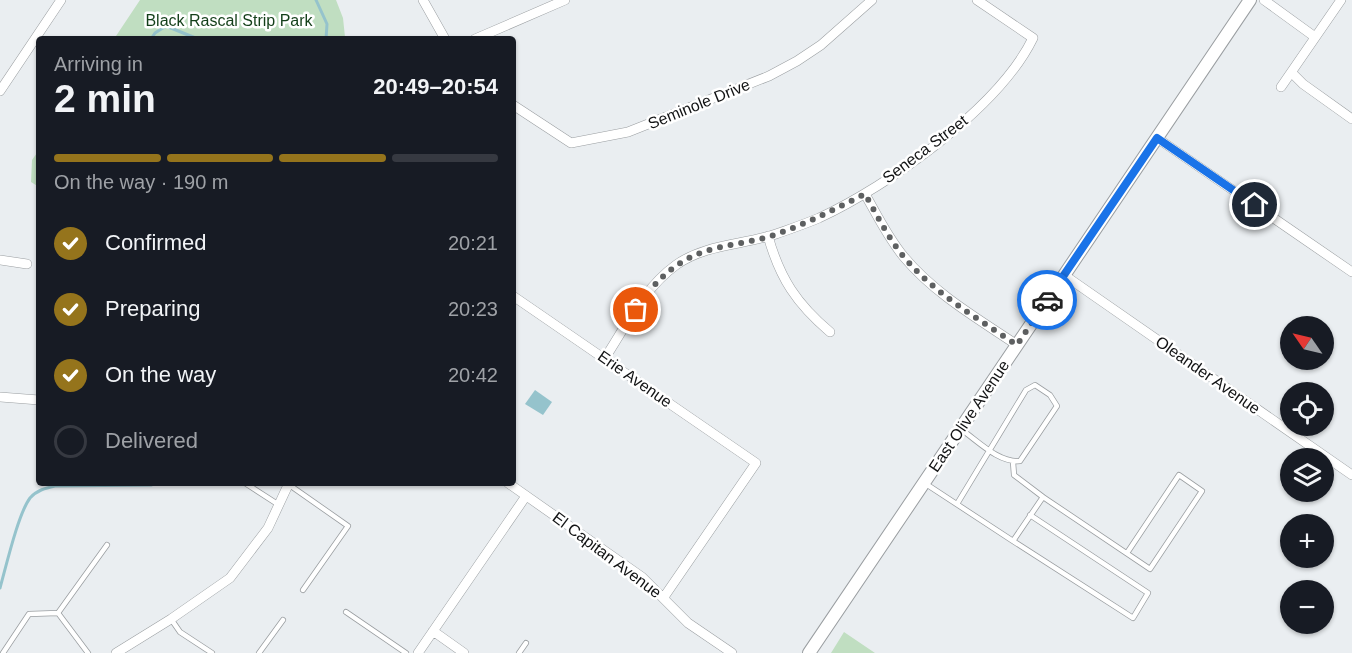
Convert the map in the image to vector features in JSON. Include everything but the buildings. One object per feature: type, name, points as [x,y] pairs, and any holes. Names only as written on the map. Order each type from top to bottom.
[{"type":"main road","name":"East Olive Avenue","points":[[809,653],[1250,0]]},
{"type":"street","points":[[37,36],[61,0]]},
{"type":"street","points":[[423,0],[443,36]]},
{"type":"street","points":[[482,36],[565,0]]},
{"type":"street","name":"Seminole Drive","points":[[516,107],[571,143],[628,132],[769,76],[797,61],[843,27],[872,0]]},
{"type":"street","name":"Seneca Street","points":[[604,358],[646,294],[663,275],[679,263],[696,254],[768,236],[818,219],[865,194],[907,167],[991,95],[1027,49],[1032,38],[977,0]]},
{"type":"street","points":[[1264,0],[1315,37]]},
{"type":"street","points":[[1281,87],[1341,0]]},
{"type":"street","points":[[0,91],[36,37]]},
{"type":"street","points":[[1292,73],[1303,84],[1352,119]]},
{"type":"street","points":[[1157,138],[1352,272]]},
{"type":"street","points":[[865,194],[902,255],[916,270],[954,303],[1017,345]]},
{"type":"street","points":[[768,236],[774,259],[784,280],[802,306],[830,332]]},
{"type":"street","points":[[0,260],[27,264]]},
{"type":"street","name":"Oleander Avenue","points":[[1064,275],[1352,475]]},
{"type":"street","name":"Erie Avenue","points":[[516,298],[756,463],[664,597]]},
{"type":"street","points":[[0,397],[36,400]]},
{"type":"street","points":[[116,653],[171,619],[230,578],[262,537],[287,486]]},
{"type":"street","name":"El Capitan Avenue","points":[[512,486],[624,564],[664,597],[688,623],[732,653]]},
{"type":"street","points":[[418,653],[526,496]]},
{"type":"street","points":[[433,631],[464,653]]},
{"type":"lane","points":[[957,504],[988,449],[1026,390],[1035,385],[1050,395],[1057,406],[1020,461],[1009,462],[988,449],[960,429]]},
{"type":"lane","points":[[1013,462],[1014,475],[1043,497],[1126,553],[1150,569],[1203,490],[1179,475],[1126,553]]},
{"type":"lane","points":[[924,483],[1133,618],[1148,593],[1030,515]]},
{"type":"lane","points":[[249,486],[279,506]]},
{"type":"lane","points":[[292,486],[348,526],[303,590]]},
{"type":"lane","points":[[1013,541],[1043,497]]},
{"type":"lane","points":[[58,613],[107,544]]},
{"type":"lane","points":[[346,612],[406,653]]},
{"type":"lane","points":[[3,653],[29,614],[58,613]]},
{"type":"lane","points":[[58,613],[88,653]]},
{"type":"lane","points":[[171,619],[180,632],[212,653]]},
{"type":"lane","points":[[259,653],[283,620]]},
{"type":"lane","points":[[519,653],[526,643]]},
{"type":"green space","name":"Black Rascal Strip Park","points":[[140,0],[336,0],[343,18],[345,36],[116,36]]},
{"type":"green space","points":[[36,154],[36,185],[31,182],[32,160]]},
{"type":"green space","points":[[844,632],[875,653],[831,653]]},
{"type":"water","points":[[535,390],[552,402],[543,415],[525,404]]},
{"type":"waterway","points":[[316,0],[327,24],[326,36]]},
{"type":"waterway","points":[[153,36],[166,26],[191,36]]},
{"type":"waterway","points":[[0,588],[21,516],[30,498],[36,493],[55,486]]},
{"type":"way so far","points":[[636,310],[646,294],[663,275],[696,254],[741,244],[818,219],[865,194],[902,255],[930,284],[1017,345],[1047,300]]},
{"type":"route","points":[[1047,300],[1157,138],[1255,205]]}]
